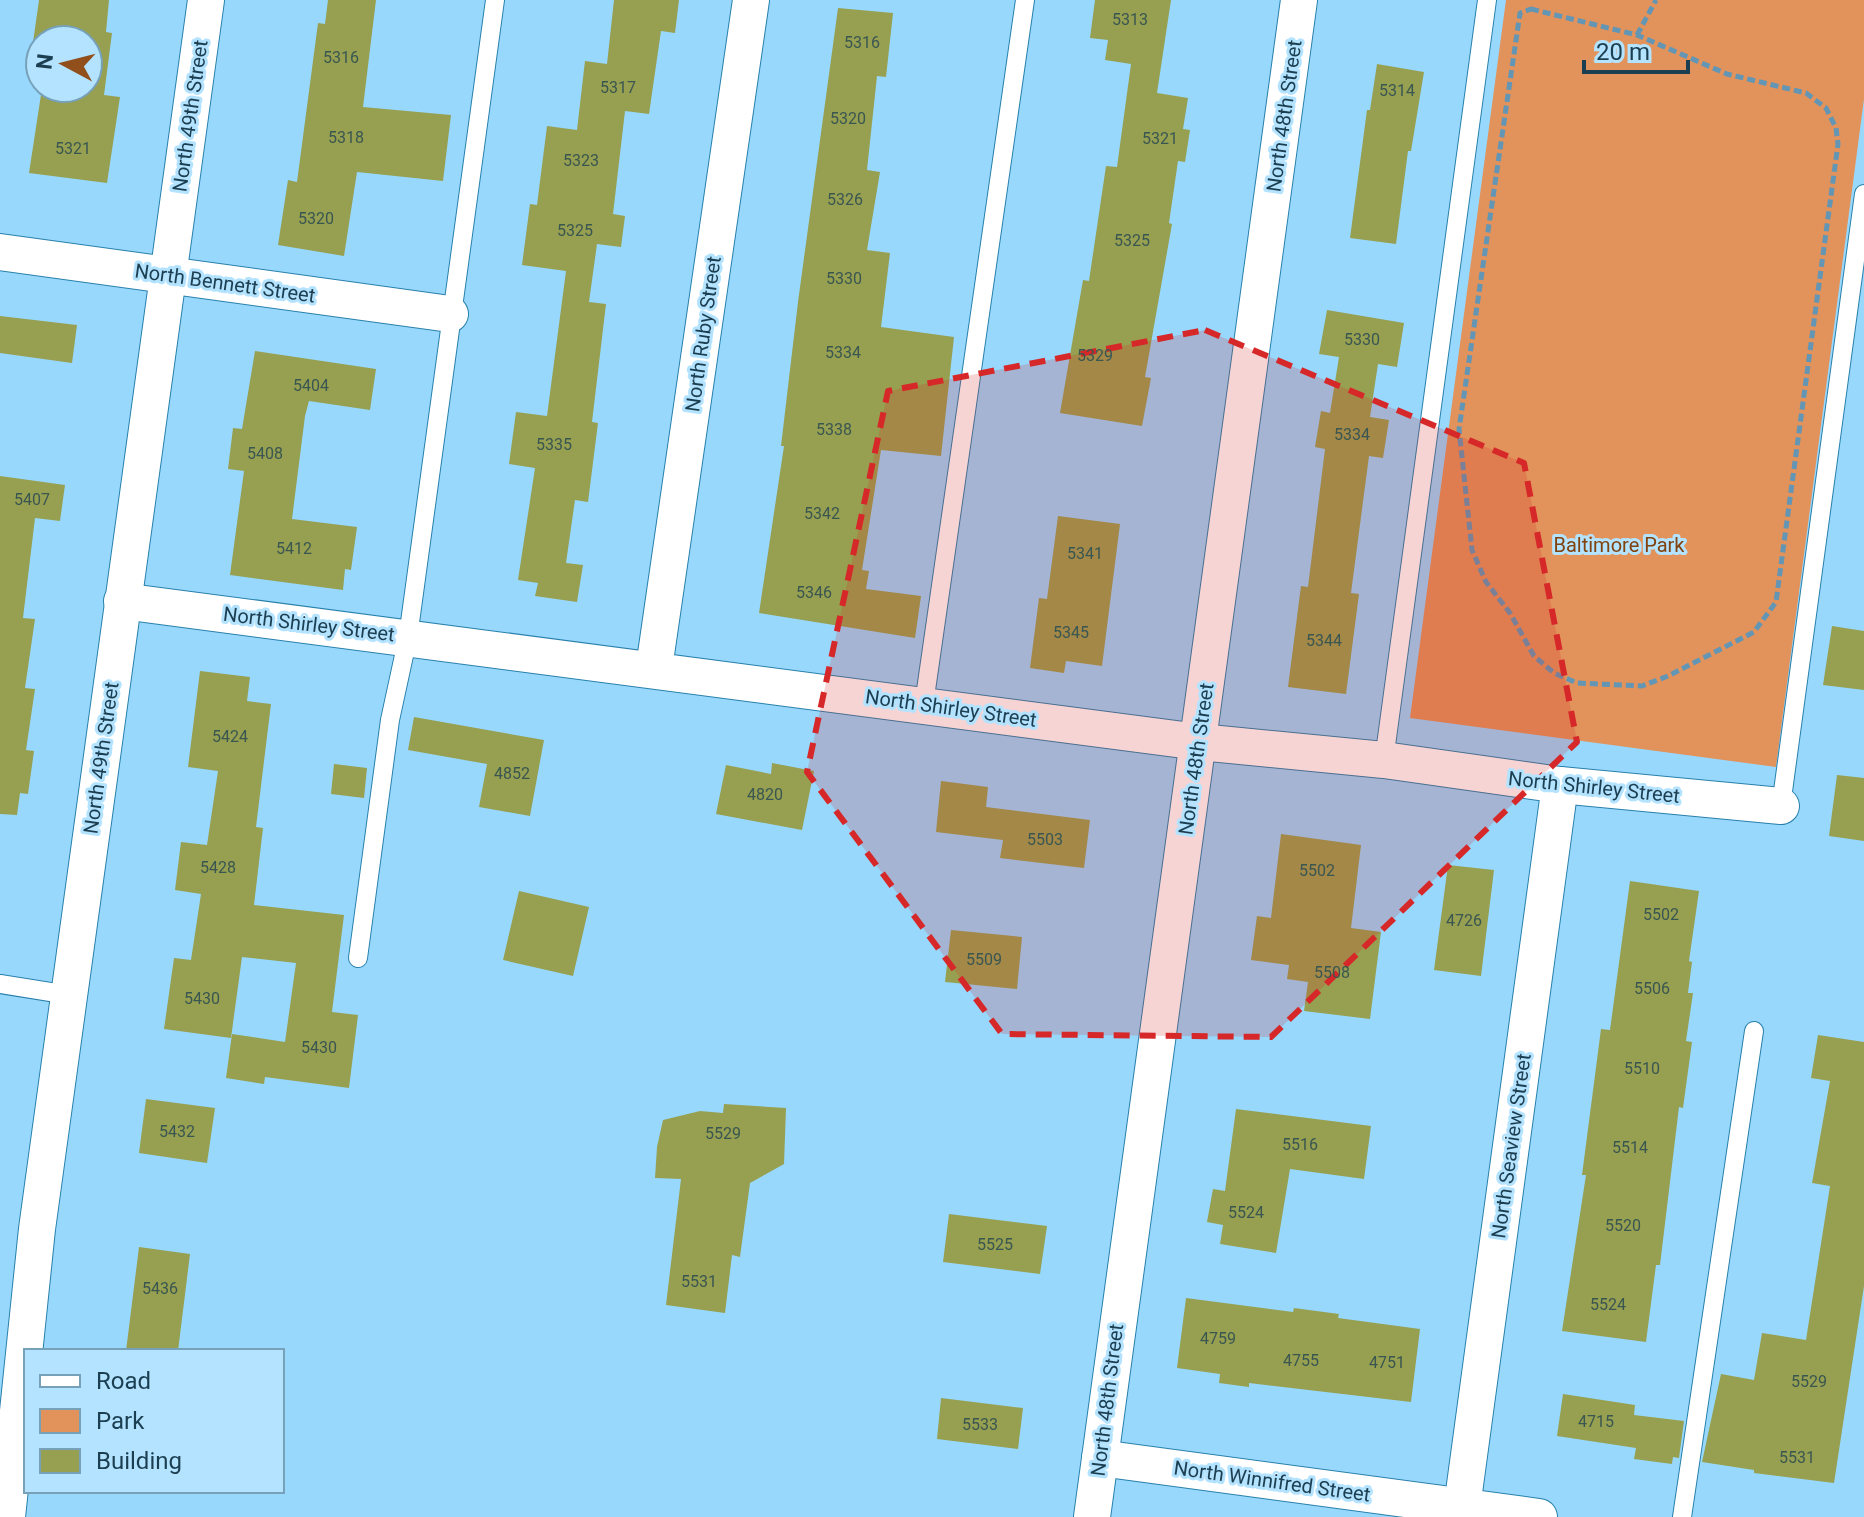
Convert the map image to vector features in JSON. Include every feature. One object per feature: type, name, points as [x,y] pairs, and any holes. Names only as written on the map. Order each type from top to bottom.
[{"type":"street","name":"North 49th Street","points":[[24,1349],[37,1229],[206,0]]},
{"type":"street","name":"North Ruby Street","points":[[654,668],[751,0]]},
{"type":"street","name":"North 48th Street","points":[[1092,1517],[1299,0]]},
{"type":"street","name":"North Bennett Street","points":[[0,252],[450,314]]},
{"type":"street","name":"North Shirley Street","points":[[122,601],[654,668],[1199,742],[1384,760],[1560,785],[1781,806]]},
{"type":"street","name":"North Seaview Street","points":[[1468,1511],[1560,785]]},
{"type":"street","name":"North 49th Street","points":[[7,1517],[24,1354]]},
{"type":"street","name":"North Winnifred Street","points":[[1100,1458],[1468,1511],[1539,1517]]},
{"type":"lane","points":[[358,958],[390,720],[408,637],[495,0]]},
{"type":"lane","points":[[924,704],[1025,0]]},
{"type":"lane","points":[[1384,760],[1487,0]]},
{"type":"lane","points":[[1781,806],[1864,194]]},
{"type":"lane","points":[[0,984],[69,995]]},
{"type":"lane","points":[[1682,1517],[1754,1031]]},
{"type":"path","points":[[1637,35],[1656,0]]},
{"type":"path","points":[[1531,9],[1637,35],[1727,74],[1806,93],[1826,108],[1836,128],[1838,144],[1776,602],[1754,632],[1642,686],[1577,683],[1554,673],[1534,656],[1510,613],[1486,582],[1472,550],[1459,429],[1520,13],[1531,9]]},
{"type":"highlighted area","points":[[1205,330],[1524,463],[1577,742],[1271,1037],[1002,1034],[807,772],[888,391]]},
{"type":"green space","name":"Baltimore Park","points":[[1506,0],[1864,0],[1864,99],[1776,767],[1410,718]]},
{"type":"building","points":[[39,0],[109,0],[106,32],[112,33],[104,95],[104,24],[36,24]]},
{"type":"building","points":[[328,0],[376,0],[363,107],[451,115],[443,181],[357,172],[344,256],[278,245],[288,180],[297,182],[318,23],[325,24]]},
{"type":"building","points":[[614,0],[679,0],[675,33],[661,31],[649,114],[625,111],[613,214],[625,216],[621,247],[597,244],[589,302],[606,304],[592,422],[598,423],[588,502],[575,500],[566,563],[583,565],[577,602],[535,596],[538,583],[518,580],[535,468],[509,464],[516,412],[547,416],[566,271],[522,265],[530,204],[537,205],[547,126],[577,130],[585,61],[607,64]]},
{"type":"building","points":[[1095,0],[1171,0],[1157,93],[1188,98],[1183,129],[1190,130],[1185,162],[1178,161],[1169,223],[1172,224],[1145,377],[1151,378],[1142,426],[1060,413],[1083,280],[1089,281],[1106,166],[1117,167],[1131,64],[1105,60],[1108,40],[1090,38]]},
{"type":"building","points":[[838,8],[893,13],[886,77],[877,76],[867,170],[880,172],[867,250],[890,253],[881,327],[954,337],[941,456],[881,450],[862,570],[869,571],[866,589],[921,596],[915,638],[759,613],[784,446],[781,446],[798,302]]},
{"type":"building","points":[[1377,64],[1424,72],[1411,151],[1408,151],[1396,244],[1350,238],[1367,110],[1370,110]]},
{"type":"building","points":[[104,95],[120,97],[107,183],[29,173],[40,104],[104,104]]},
{"type":"building","points":[[1327,310],[1404,323],[1397,367],[1378,364],[1370,417],[1389,420],[1383,458],[1369,456],[1351,593],[1359,594],[1346,694],[1288,687],[1301,586],[1308,587],[1325,449],[1315,447],[1321,411],[1330,413],[1339,357],[1319,354]]},
{"type":"building","points":[[0,316],[77,325],[72,363],[0,353]]},
{"type":"building","points":[[255,351],[376,369],[370,410],[309,401],[305,416],[292,519],[357,527],[351,570],[345,569],[343,590],[230,575],[244,471],[228,469],[233,428],[242,429]]},
{"type":"building","points":[[0,476],[65,485],[60,521],[35,518],[23,618],[35,619],[25,688],[35,689],[26,750],[34,751],[28,794],[20,793],[17,815],[0,814]]},
{"type":"building","points":[[1058,516],[1120,524],[1102,666],[1066,661],[1064,673],[1030,668],[1039,598],[1047,599]]},
{"type":"building","points":[[1832,626],[1864,631],[1864,690],[1823,685]]},
{"type":"building","points":[[200,671],[250,677],[247,701],[271,704],[256,827],[263,828],[254,905],[344,915],[332,1012],[358,1015],[349,1088],[265,1077],[264,1084],[226,1078],[232,1034],[285,1042],[296,963],[242,957],[231,1038],[164,1029],[174,958],[191,960],[201,894],[175,890],[181,842],[207,845],[218,771],[188,767]]},
{"type":"building","points":[[414,717],[544,740],[530,816],[479,807],[487,764],[408,750]]},
{"type":"building","points":[[772,763],[814,771],[802,830],[716,814],[726,765],[771,774]]},
{"type":"building","points":[[334,764],[367,768],[364,798],[331,794]]},
{"type":"building","points":[[1837,775],[1864,778],[1864,841],[1829,836]]},
{"type":"building","points":[[941,781],[988,787],[986,807],[1090,820],[1084,868],[1000,858],[1003,840],[936,832]]},
{"type":"building","points":[[1281,834],[1361,845],[1351,928],[1381,932],[1370,1019],[1304,1011],[1308,982],[1287,979],[1289,965],[1251,960],[1257,916],[1271,918]]},
{"type":"building","points":[[1448,865],[1494,870],[1481,976],[1434,970]]},
{"type":"building","points":[[1630,881],[1699,891],[1689,961],[1692,962],[1688,993],[1693,993],[1686,1041],[1692,1042],[1683,1108],[1679,1107],[1660,1265],[1656,1265],[1646,1342],[1562,1331],[1586,1175],[1582,1175],[1601,1029],[1610,1030]]},
{"type":"building","points":[[519,891],[589,907],[573,976],[503,960]]},
{"type":"building","points":[[951,930],[1022,937],[1017,989],[945,982]]},
{"type":"building","points":[[1818,1035],[1864,1042],[1864,1286],[1834,1483],[1754,1473],[1754,1470],[1702,1462],[1721,1374],[1754,1380],[1762,1333],[1806,1340],[1830,1186],[1812,1183],[1830,1081],[1811,1078]]},
{"type":"building","points":[[146,1099],[215,1108],[207,1163],[139,1153]]},
{"type":"building","points":[[724,1104],[786,1108],[784,1164],[750,1183],[740,1257],[732,1255],[725,1313],[666,1305],[681,1179],[655,1178],[663,1120],[700,1111],[723,1113]]},
{"type":"building","points":[[1236,1109],[1371,1126],[1364,1179],[1290,1169],[1276,1253],[1220,1244],[1223,1225],[1207,1222],[1213,1189],[1225,1191]]},
{"type":"building","points":[[949,1214],[1047,1226],[1040,1274],[943,1262]]},
{"type":"building","points":[[139,1247],[190,1254],[178,1349],[126,1349]]},
{"type":"building","points":[[1186,1298],[1293,1312],[1294,1308],[1339,1314],[1338,1318],[1420,1329],[1411,1402],[1249,1383],[1249,1387],[1219,1383],[1220,1374],[1177,1368]]},
{"type":"building","points":[[1563,1394],[1635,1405],[1634,1415],[1684,1421],[1679,1458],[1673,1457],[1672,1464],[1634,1459],[1636,1448],[1557,1436]]},
{"type":"building","points":[[941,1398],[1023,1408],[1018,1449],[937,1439]]}]
